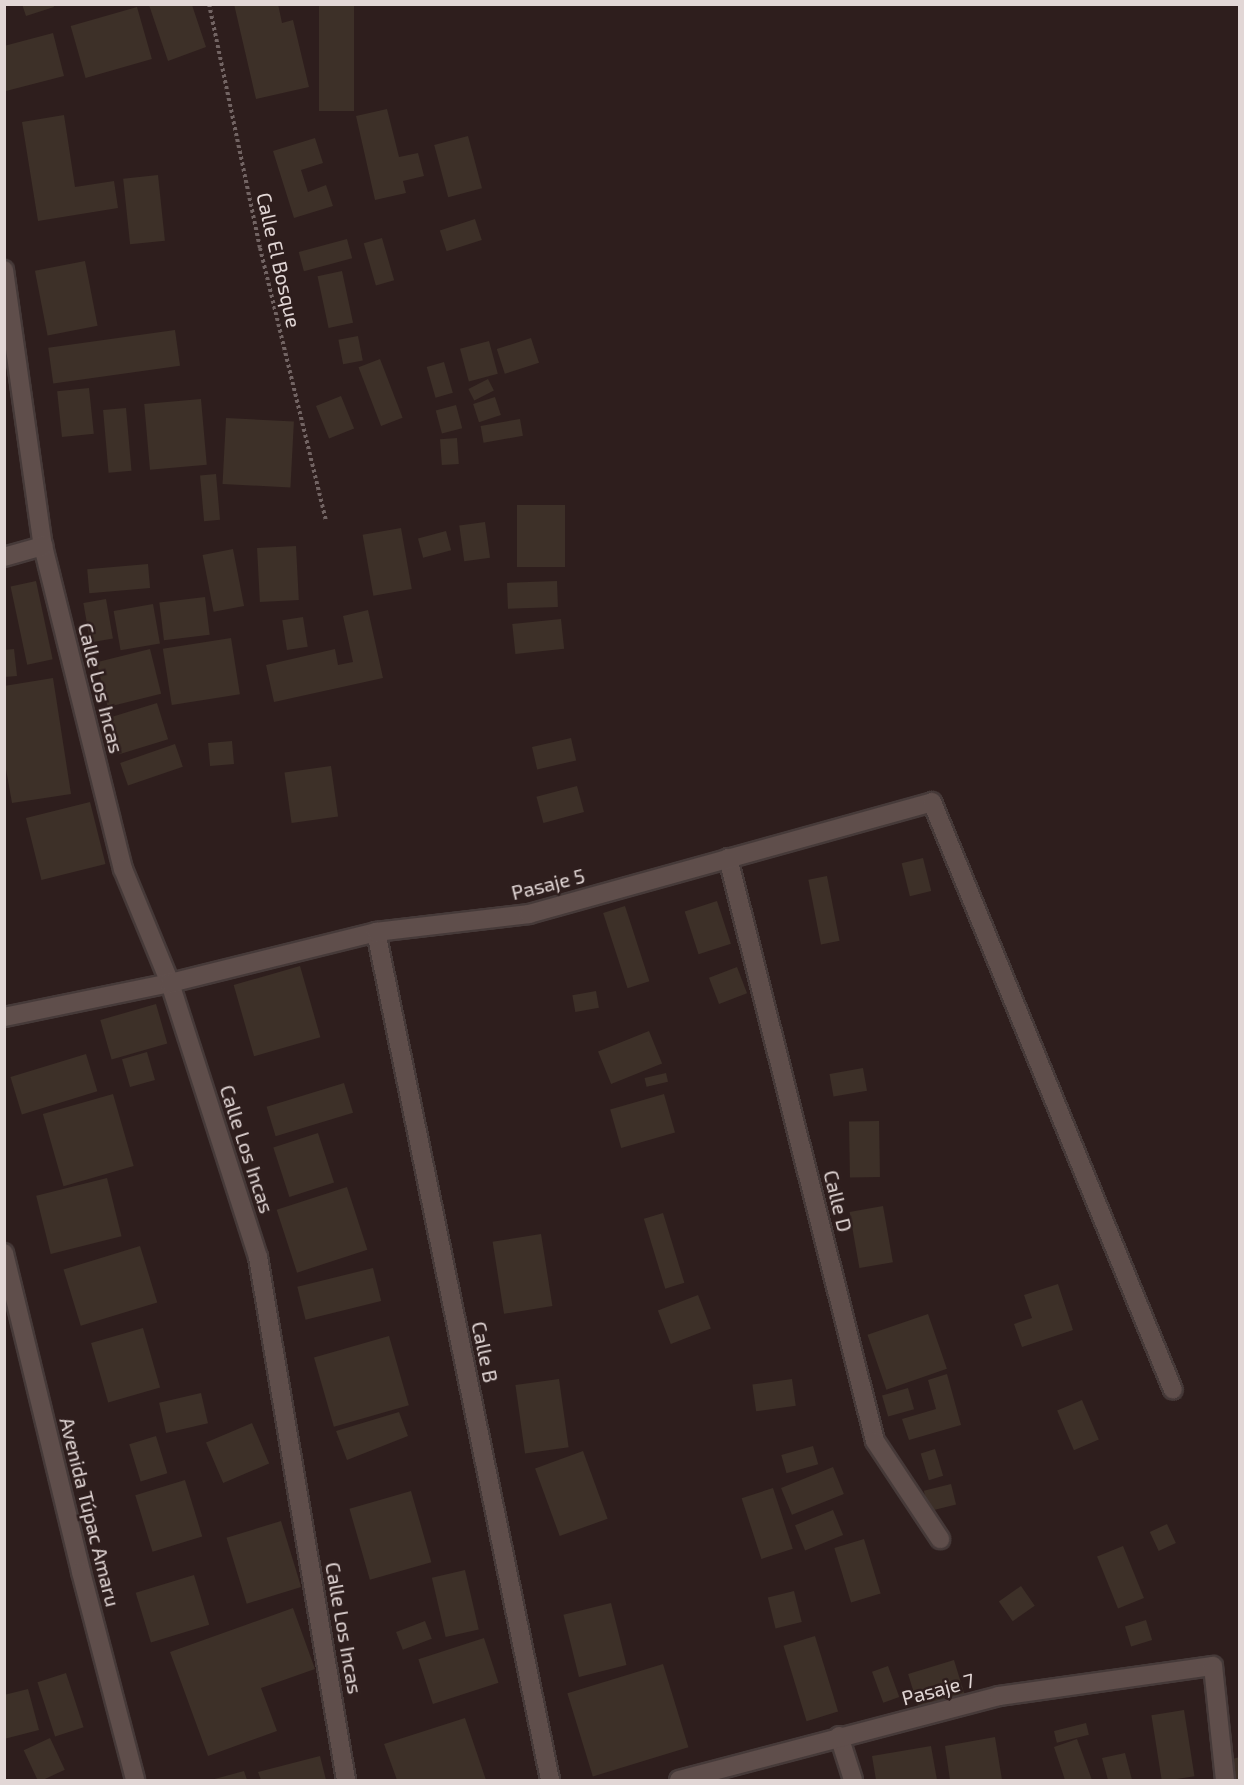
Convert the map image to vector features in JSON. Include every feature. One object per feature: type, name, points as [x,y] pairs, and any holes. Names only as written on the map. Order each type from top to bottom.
[{"type":"street","name":"Calle Los Incas","points":[[4,270],[43,546],[123,868],[170,983],[258,1257],[346,1780]]},
{"type":"street","points":[[4,557],[43,546]]},
{"type":"street","name":"Pasaje 5","points":[[4,1017],[170,983],[376,933],[529,914],[932,802],[1173,1390]]},
{"type":"street","name":"Calle D","points":[[728,858],[875,1441],[940,1539]]},
{"type":"street","name":"Calle B","points":[[376,933],[550,1780]]},
{"type":"street","name":"Avenida Túpac Amaru","points":[[4,1253],[135,1780]]},
{"type":"street","name":"Pasaje 7","points":[[679,1780],[839,1736],[999,1696],[1213,1666],[1225,1780]]},
{"type":"street","points":[[839,1736],[853,1780]]},
{"type":"path","name":"Calle El Bosque","points":[[208,4],[260,248],[326,520]]},
{"type":"building","points":[[22,4],[53,4],[54,7],[26,16]]},
{"type":"building","points":[[234,4],[278,4],[282,23],[293,20],[309,87],[256,99]]},
{"type":"building","points":[[319,4],[354,4],[354,111],[319,111]]},
{"type":"building","points":[[149,5],[192,5],[206,47],[168,61]]},
{"type":"building","points":[[137,7],[152,59],[86,78],[71,26]]},
{"type":"building","points":[[53,33],[64,76],[6,91],[4,46]]},
{"type":"building","points":[[387,109],[399,157],[418,153],[424,176],[403,181],[406,193],[375,200],[356,116]]},
{"type":"building","points":[[64,115],[75,187],[114,181],[118,208],[38,221],[22,122]]},
{"type":"building","points":[[468,136],[482,188],[448,197],[434,145]]},
{"type":"building","points":[[315,138],[323,163],[301,170],[308,192],[326,185],[333,206],[294,218],[273,151]]},
{"type":"building","points":[[158,175],[165,241],[130,244],[123,179]]},
{"type":"building","points":[[475,219],[482,240],[447,251],[440,230]]},
{"type":"building","points":[[382,238],[394,280],[376,286],[364,243]]},
{"type":"building","points":[[347,239],[352,258],[304,271],[299,252]]},
{"type":"building","points":[[85,261],[98,326],[48,336],[35,271]]},
{"type":"building","points":[[342,271],[353,323],[329,328],[318,276]]},
{"type":"building","points":[[175,330],[180,366],[53,383],[48,348]]},
{"type":"building","points":[[358,336],[363,361],[343,364],[338,340]]},
{"type":"building","points":[[531,338],[539,363],[505,374],[497,349]]},
{"type":"building","points":[[489,341],[498,374],[469,382],[460,349]]},
{"type":"building","points":[[380,359],[403,418],[381,426],[359,367]]},
{"type":"building","points":[[444,362],[453,393],[436,398],[427,367]]},
{"type":"building","points":[[488,379],[494,391],[474,401],[468,389]]},
{"type":"building","points":[[89,388],[94,434],[62,437],[57,391]]},
{"type":"building","points":[[341,396],[354,428],[329,439],[316,406]]},
{"type":"building","points":[[495,397],[501,415],[479,422],[473,404]]},
{"type":"building","points":[[201,399],[207,465],[150,470],[144,404]]},
{"type":"building","points":[[456,405],[462,428],[442,434],[436,410]]},
{"type":"building","points":[[126,408],[131,471],[109,473],[103,410]]},
{"type":"building","points":[[226,418],[294,422],[290,487],[223,484]]},
{"type":"building","points":[[520,419],[523,436],[484,443],[481,426]]},
{"type":"building","points":[[457,438],[459,464],[442,465],[440,439]]},
{"type":"building","points":[[216,474],[220,520],[204,521],[200,475]]},
{"type":"building","points":[[517,505],[565,505],[565,567],[517,567]]},
{"type":"building","points":[[485,522],[490,558],[464,561],[459,526]]},
{"type":"building","points":[[401,528],[412,589],[373,596],[363,535]]},
{"type":"building","points":[[446,531],[451,550],[423,558],[418,539]]},
{"type":"building","points":[[296,546],[299,600],[260,602],[257,548]]},
{"type":"building","points":[[233,549],[244,606],[214,612],[203,555]]},
{"type":"building","points":[[148,564],[150,588],[89,593],[87,569]]},
{"type":"building","points":[[36,581],[53,659],[27,665],[11,586]]},
{"type":"building","points":[[557,581],[558,607],[508,609],[507,583]]},
{"type":"building","points":[[205,597],[210,635],[164,640],[159,603]]},
{"type":"building","points":[[106,599],[113,638],[90,642],[83,603]]},
{"type":"building","points":[[153,604],[160,643],[121,650],[114,611]]},
{"type":"building","points":[[368,610],[383,678],[274,702],[266,665],[335,649],[338,665],[353,662],[343,616]]},
{"type":"building","points":[[303,617],[308,647],[287,650],[282,620]]},
{"type":"building","points":[[561,619],[564,649],[515,654],[512,624]]},
{"type":"building","points":[[231,638],[240,694],[172,705],[163,649]]},
{"type":"building","points":[[14,649],[17,676],[4,677],[4,650]]},
{"type":"building","points":[[150,649],[161,694],[108,707],[97,662]]},
{"type":"building","points":[[53,678],[71,794],[12,803],[4,758],[4,686]]},
{"type":"building","points":[[157,703],[168,739],[119,754],[108,718]]},
{"type":"building","points":[[571,738],[576,760],[537,769],[532,747]]},
{"type":"building","points":[[232,741],[234,764],[210,766],[208,743]]},
{"type":"building","points":[[175,744],[183,767],[128,786],[120,763]]},
{"type":"building","points":[[331,766],[338,817],[292,823],[284,773]]},
{"type":"building","points":[[577,786],[584,812],[543,823],[536,797]]},
{"type":"building","points":[[90,802],[105,864],[41,880],[26,818]]},
{"type":"building","points":[[923,858],[931,891],[910,896],[902,863]]},
{"type":"building","points":[[827,876],[840,941],[821,944],[808,880]]},
{"type":"building","points":[[717,901],[731,944],[699,954],[685,912]]},
{"type":"building","points":[[625,906],[649,981],[628,988],[603,913]]},
{"type":"building","points":[[300,966],[320,1037],[254,1056],[234,985]]},
{"type":"building","points":[[737,967],[747,993],[719,1004],[709,978]]},
{"type":"building","points":[[596,991],[599,1008],[575,1012],[572,995]]},
{"type":"building","points":[[156,1004],[167,1043],[112,1059],[100,1020]]},
{"type":"building","points":[[649,1031],[662,1063],[611,1084],[598,1052]]},
{"type":"building","points":[[147,1052],[155,1080],[130,1087],[122,1059]]},
{"type":"building","points":[[86,1054],[97,1091],[22,1114],[10,1077]]},
{"type":"building","points":[[863,1068],[867,1091],[834,1097],[830,1074]]},
{"type":"building","points":[[666,1073],[668,1082],[647,1087],[645,1078]]},
{"type":"building","points":[[344,1083],[353,1113],[276,1136],[267,1107]]},
{"type":"building","points":[[113,1094],[134,1166],[64,1186],[43,1114]]},
{"type":"building","points":[[664,1094],[675,1132],[621,1148],[610,1109]]},
{"type":"building","points":[[879,1121],[880,1177],[850,1178],[849,1122]]},
{"type":"building","points":[[318,1133],[334,1182],[289,1197],[273,1148]]},
{"type":"building","points":[[107,1178],[122,1236],[51,1254],[36,1196]]},
{"type":"building","points":[[347,1187],[367,1250],[297,1273],[277,1210]]},
{"type":"building","points":[[883,1206],[893,1262],[859,1268],[850,1212]]},
{"type":"building","points":[[663,1213],[684,1283],[665,1289],[644,1219]]},
{"type":"building","points":[[541,1234],[552,1306],[504,1314],[493,1242]]},
{"type":"building","points":[[140,1246],[157,1302],[81,1326],[63,1269]]},
{"type":"building","points":[[373,1268],[381,1301],[306,1320],[297,1287]]},
{"type":"building","points":[[1058,1284],[1073,1330],[1022,1347],[1014,1324],[1032,1318],[1024,1295]]},
{"type":"building","points":[[698,1295],[711,1329],[671,1344],[658,1310]]},
{"type":"building","points":[[928,1314],[947,1369],[886,1390],[867,1335]]},
{"type":"building","points":[[143,1328],[160,1388],[108,1402],[91,1343]]},
{"type":"building","points":[[389,1336],[409,1405],[334,1427],[314,1357]]},
{"type":"building","points":[[947,1374],[961,1425],[909,1440],[902,1419],[936,1409],[928,1380]]},
{"type":"building","points":[[559,1379],[569,1447],[525,1453],[515,1385]]},
{"type":"building","points":[[792,1379],[796,1406],[756,1411],[752,1385]]},
{"type":"building","points":[[908,1388],[914,1409],[888,1417],[882,1395]]},
{"type":"building","points":[[201,1393],[208,1423],[166,1433],[159,1403]]},
{"type":"building","points":[[1082,1400],[1099,1440],[1074,1450],[1057,1411]]},
{"type":"building","points":[[399,1412],[408,1436],[347,1460],[336,1431]]},
{"type":"building","points":[[252,1423],[269,1464],[223,1483],[206,1443]]},
{"type":"building","points":[[156,1436],[167,1473],[141,1481],[129,1444]]},
{"type":"building","points":[[813,1446],[818,1464],[787,1473],[781,1455]]},
{"type":"building","points":[[935,1449],[943,1476],[929,1480],[921,1453]]},
{"type":"building","points":[[583,1451],[608,1519],[560,1536],[535,1468]]},
{"type":"building","points":[[833,1467],[844,1494],[792,1515],[781,1488]]},
{"type":"building","points":[[185,1480],[202,1536],[153,1552],[135,1495]]},
{"type":"building","points":[[951,1484],[956,1504],[929,1511],[924,1491]]},
{"type":"building","points":[[773,1488],[793,1549],[761,1559],[742,1498]]},
{"type":"building","points":[[411,1491],[431,1562],[370,1580],[349,1509]]},
{"type":"building","points":[[833,1510],[843,1535],[805,1550],[795,1525]]},
{"type":"building","points":[[281,1521],[301,1587],[247,1604],[226,1538]]},
{"type":"building","points":[[1167,1524],[1176,1543],[1159,1551],[1150,1532]]},
{"type":"building","points":[[864,1539],[881,1594],[851,1603],[834,1548]]},
{"type":"building","points":[[1123,1546],[1144,1598],[1118,1608],[1097,1556]]},
{"type":"building","points":[[465,1570],[479,1629],[446,1637],[432,1578]]},
{"type":"building","points":[[194,1575],[209,1625],[151,1643],[136,1593]]},
{"type":"building","points":[[1021,1586],[1035,1606],[1013,1621],[999,1601]]},
{"type":"building","points":[[794,1591],[802,1622],[776,1629],[768,1598]]},
{"type":"building","points":[[611,1603],[626,1665],[579,1677],[563,1615]]},
{"type":"building","points":[[293,1608],[315,1669],[261,1688],[277,1731],[208,1756],[170,1652]]},
{"type":"building","points":[[1146,1620],[1152,1640],[1131,1647],[1125,1626]]},
{"type":"building","points":[[425,1621],[432,1639],[403,1650],[396,1632]]},
{"type":"building","points":[[815,1636],[838,1712],[807,1721],[783,1646]]},
{"type":"building","points":[[484,1638],[499,1683],[433,1704],[418,1659]]},
{"type":"building","points":[[954,1660],[965,1696],[919,1710],[908,1674]]},
{"type":"building","points":[[663,1664],[688,1747],[593,1776],[567,1693]]},
{"type":"building","points":[[888,1666],[899,1697],[883,1703],[872,1672]]},
{"type":"building","points":[[66,1673],[84,1727],[55,1736],[37,1682]]},
{"type":"building","points":[[28,1689],[39,1730],[4,1739],[4,1695]]},
{"type":"building","points":[[1184,1710],[1194,1776],[1162,1780],[1151,1715]]},
{"type":"building","points":[[465,1718],[486,1780],[397,1780],[384,1744]]},
{"type":"building","points":[[1086,1723],[1089,1735],[1057,1743],[1054,1731]]},
{"type":"building","points":[[995,1737],[1002,1780],[950,1780],[945,1746]]},
{"type":"building","points":[[50,1738],[65,1770],[43,1780],[38,1780],[24,1750]]},
{"type":"building","points":[[1077,1739],[1092,1780],[1065,1780],[1054,1747]]},
{"type":"building","points":[[931,1746],[937,1780],[876,1780],[872,1756]]},
{"type":"building","points":[[1125,1753],[1132,1780],[1108,1780],[1102,1758]]},
{"type":"building","points":[[320,1756],[326,1780],[261,1780],[258,1772]]},
{"type":"building","points":[[1240,1757],[1240,1780],[1229,1780],[1224,1761]]},
{"type":"building","points":[[244,1771],[247,1780],[211,1780]]}]
